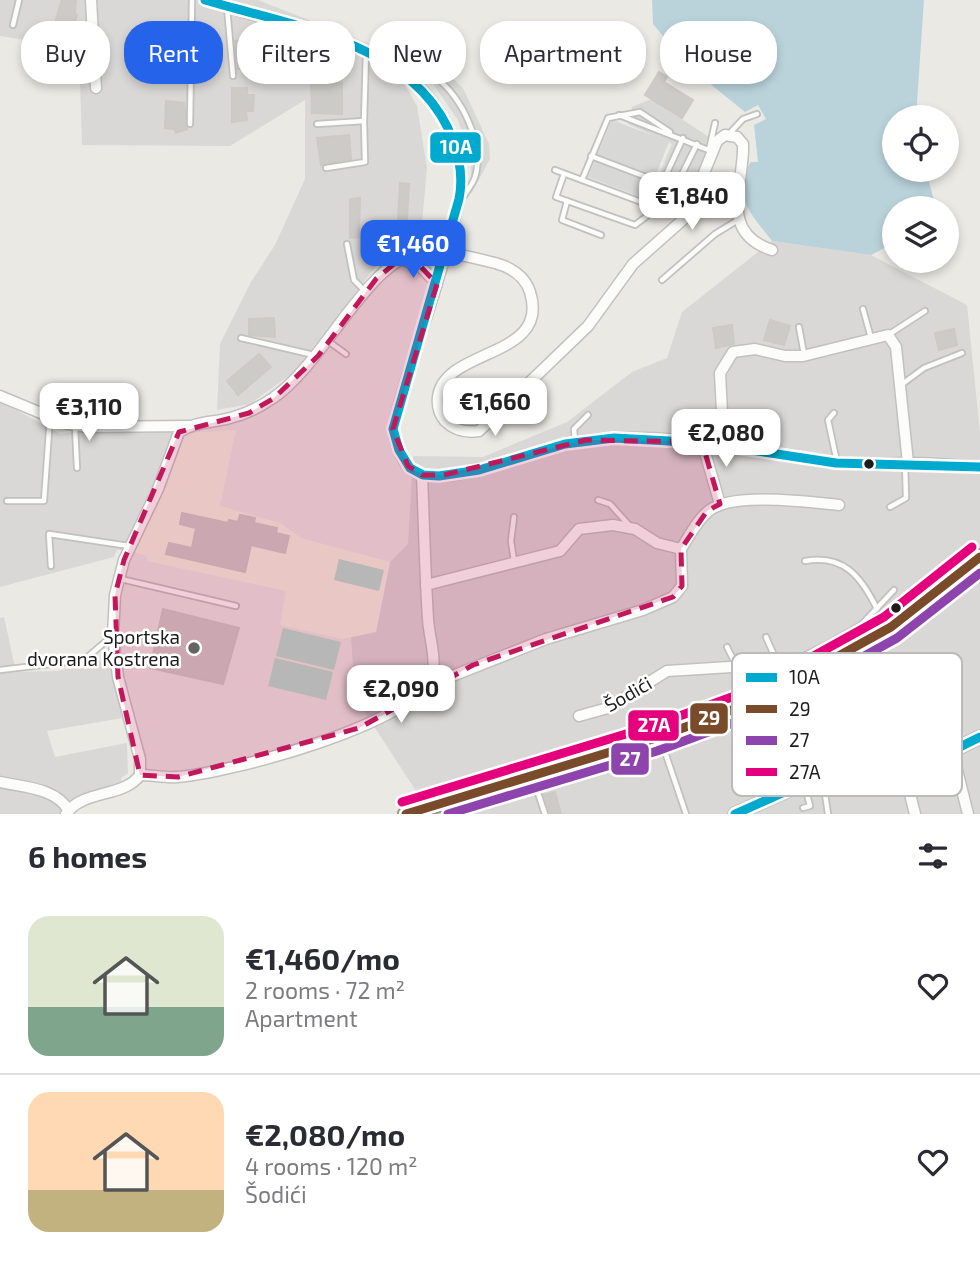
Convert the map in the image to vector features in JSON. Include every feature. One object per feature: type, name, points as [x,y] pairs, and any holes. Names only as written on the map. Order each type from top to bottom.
[{"type":"main road","points":[[848,653],[891,627],[980,557]]},
{"type":"main road","points":[[406,814],[732,716]]},
{"type":"street","points":[[91,0],[96,88]]},
{"type":"street","points":[[205,0],[349,44],[369,54]]},
{"type":"street","points":[[414,84],[425,93],[443,117],[458,159],[461,182],[447,254],[393,429],[396,448],[408,466],[422,475],[444,475],[481,468],[550,446],[647,438],[713,443],[837,463],[980,467]]},
{"type":"street","points":[[0,396],[75,425],[189,426],[249,412],[296,380],[387,267],[404,257],[425,251],[495,263],[516,272],[527,284],[533,301],[524,330],[513,341],[448,374],[440,386],[438,407],[442,418],[454,429],[468,433],[479,431],[588,326],[634,264],[686,217],[711,151],[717,141],[728,135],[743,144],[736,193],[738,220],[759,246],[772,250]]},
{"type":"street","points":[[404,257],[421,267],[437,284]]},
{"type":"street","points":[[713,443],[722,413],[720,373],[733,352],[755,349],[785,356],[805,355],[888,335],[895,347],[901,385],[906,463]]},
{"type":"street","points":[[140,775],[140,759],[118,677],[113,635],[115,595],[130,546],[158,489],[179,432],[189,426]]},
{"type":"street","points":[[702,442],[720,504]]},
{"type":"street","points":[[0,782],[53,794],[65,803],[67,812],[86,798],[131,783],[140,775],[177,777],[324,741],[410,704],[427,686],[433,673],[426,585],[422,475]]},
{"type":"street","points":[[427,686],[546,639],[643,610],[673,597],[682,586],[681,549],[707,511],[720,504],[775,499],[839,505]]},
{"type":"street","points":[[426,585],[560,551],[579,529],[613,525],[632,528],[657,543],[681,549]]},
{"type":"street","name":"Šodići","points":[[579,716],[608,708],[667,671],[732,667]]},
{"type":"street","points":[[962,746],[980,737]]},
{"type":"street","points":[[962,788],[968,814]]},
{"type":"street","points":[[735,814],[772,796]]},
{"type":"street","points":[[910,796],[915,814]]},
{"type":"lane","points":[[13,25],[19,0]]},
{"type":"lane","points":[[190,124],[192,0]]},
{"type":"lane","points":[[223,4],[233,76]]},
{"type":"lane","points":[[326,168],[365,162],[366,53]]},
{"type":"lane","points":[[443,84],[464,113],[478,161],[475,179],[457,205]]},
{"type":"lane","points":[[582,180],[608,118],[640,112],[670,132]]},
{"type":"lane","points":[[618,114],[670,132],[711,151],[715,123]]},
{"type":"lane","points":[[728,135],[743,119],[757,114]]},
{"type":"lane","points":[[317,124],[364,121]]},
{"type":"lane","points":[[564,174],[556,197],[635,225],[643,221],[652,206],[683,138]]},
{"type":"lane","points":[[657,194],[677,184],[697,144]]},
{"type":"lane","points":[[591,156],[662,183]]},
{"type":"lane","points":[[555,170],[652,206]]},
{"type":"lane","points":[[566,201],[562,220],[601,235]]},
{"type":"lane","points":[[662,280],[715,234],[738,220]]},
{"type":"lane","points":[[404,232],[404,257]]},
{"type":"lane","points":[[347,244],[354,280],[366,292]]},
{"type":"lane","points":[[863,309],[871,338]]},
{"type":"lane","points":[[888,335],[925,311]]},
{"type":"lane","points":[[906,313],[910,321]]},
{"type":"lane","points":[[799,327],[805,355]]},
{"type":"lane","points":[[241,338],[318,356]]},
{"type":"lane","points":[[328,341],[346,354]]},
{"type":"lane","points":[[901,385],[925,368],[962,353]]},
{"type":"lane","points":[[834,413],[828,420],[837,463]]},
{"type":"lane","points":[[575,442],[574,429],[588,415]]},
{"type":"lane","points":[[7,501],[44,501],[50,417]]},
{"type":"lane","points":[[75,425],[77,468]]},
{"type":"lane","points":[[890,507],[906,498],[906,463]]},
{"type":"lane","points":[[598,500],[610,504],[632,528]]},
{"type":"lane","points":[[514,517],[512,541],[515,563]]},
{"type":"lane","points":[[51,566],[49,534],[130,546]]},
{"type":"lane","points":[[805,561],[825,558],[840,563],[869,592],[877,609]]},
{"type":"lane","points":[[119,578],[236,606]]},
{"type":"lane","points":[[808,653],[861,625],[894,590]]},
{"type":"lane","points":[[0,670],[84,660],[113,635]]},
{"type":"lane","points":[[765,637],[776,653]]},
{"type":"lane","points":[[830,643],[835,653]]},
{"type":"lane","points":[[727,647],[732,657]]},
{"type":"lane","points":[[665,752],[686,814]]},
{"type":"lane","points":[[533,777],[545,814]]},
{"type":"lane","points":[[803,808],[810,806],[808,796]]},
{"type":"lane","points":[[826,796],[828,814]]},
{"type":"highlighted area","points":[[400,259],[421,267],[437,284],[393,429],[408,466],[422,475],[444,475],[586,440],[702,442],[720,504],[707,511],[681,549],[682,586],[673,597],[473,665],[359,728],[178,777],[140,775],[118,677],[115,595],[124,560],[179,432],[249,413],[274,398],[318,356],[376,279]]},
{"type":"shaded area","points":[[0,0],[258,0],[311,21],[237,21],[237,84],[355,84],[355,38],[369,44],[369,84],[404,84],[417,106],[427,168],[420,245],[384,256],[293,373],[250,404],[217,410],[220,344],[251,282],[275,245],[305,179],[305,100],[230,146],[82,145],[80,84],[110,84],[110,21],[21,21],[21,39],[0,36]]},
{"type":"shaded area","points":[[433,84],[459,84],[463,88],[489,144],[490,159],[471,194],[471,159],[458,120]]},
{"type":"shaded area","points":[[651,99],[709,137],[711,151],[692,192],[676,190],[661,204],[649,199],[672,144],[669,142],[646,199],[588,177],[612,120],[654,136],[628,124],[632,107]]},
{"type":"shaded area","points":[[772,241],[871,255],[882,261],[882,273],[906,273],[967,305],[980,433],[980,814],[431,814],[355,697],[351,637],[376,632],[390,562],[408,544],[413,456],[483,457],[567,422],[632,372],[667,358],[682,312]]},
{"type":"shaded area","points":[[0,401],[60,434],[132,425],[189,431],[135,550],[117,550],[114,557],[0,587]]},
{"type":"shaded area","points":[[236,430],[220,506],[280,523],[301,538],[390,562],[376,632],[342,639],[280,625],[286,591],[147,561],[147,556],[135,552],[184,436],[197,432]]},
{"type":"shaded area","points":[[4,617],[16,672],[58,671],[112,659],[122,718],[47,731],[55,757],[127,743],[128,773],[121,778],[123,792],[82,806],[74,814],[0,814],[0,618]]},
{"type":"shaded area","points":[[799,796],[805,814],[763,814],[761,807]]},
{"type":"green space","points":[[339,559],[384,570],[379,591],[334,580]]},
{"type":"green space","points":[[283,628],[341,642],[334,670],[276,656]]},
{"type":"green space","points":[[275,658],[333,672],[326,700],[268,686]]},
{"type":"water","points":[[652,0],[924,0],[917,105],[882,105],[882,182],[929,182],[933,196],[882,196],[882,249],[871,255],[772,241],[751,213],[743,195],[745,174],[751,162],[758,162],[754,125],[766,119],[758,105],[745,112],[710,84],[777,84],[777,21],[660,21],[660,32],[653,24]]},
{"type":"building","points":[[62,0],[76,0],[75,21],[56,21]]},
{"type":"building","points":[[659,72],[660,84],[667,84],[693,100],[682,118],[645,95]]},
{"type":"building","points":[[311,84],[342,84],[342,114],[312,113]]},
{"type":"building","points":[[232,88],[247,88],[247,95],[254,95],[253,111],[246,111],[247,120],[232,122]]},
{"type":"building","points":[[166,101],[184,103],[187,129],[176,133],[174,129],[165,128]]},
{"type":"building","points":[[349,135],[351,159],[321,165],[317,138]]},
{"type":"building","points":[[400,183],[409,184],[407,221],[398,221]]},
{"type":"building","points":[[360,198],[359,237],[350,238],[350,199]]},
{"type":"building","points":[[274,318],[275,337],[249,335],[249,319]]},
{"type":"building","points":[[770,320],[790,326],[784,345],[764,340]]},
{"type":"building","points":[[732,325],[734,344],[716,348],[713,328]]},
{"type":"building","points":[[954,329],[957,345],[939,350],[935,333]]},
{"type":"building","points":[[259,354],[271,367],[238,395],[227,381]]},
{"type":"building","points":[[182,513],[228,523],[229,520],[238,522],[240,515],[255,518],[254,523],[277,528],[276,533],[289,536],[285,553],[251,545],[245,572],[166,554],[169,543],[192,548],[196,528],[180,524]]},
{"type":"building","name":"Sportska dvorana Kostrena","points":[[163,609],[239,628],[223,684],[150,668]]},
{"type":"building","points":[[555,792],[561,814],[550,814],[544,795]]},
{"type":"transit line","name":"10A","points":[[205,0],[312,30],[348,43],[382,60],[411,81],[436,107],[453,140],[460,169],[459,199],[393,429],[399,450],[410,468],[423,475],[439,476],[479,470],[565,444],[614,438],[705,443],[836,463],[980,467]]},
{"type":"transit line","name":"27A","points":[[819,653],[884,617],[972,547]]},
{"type":"transit line","name":"29","points":[[844,653],[891,627],[980,557]]},
{"type":"transit line","name":"27","points":[[870,653],[897,638],[980,573]]},
{"type":"transit line","name":"27A","points":[[402,802],[649,727],[732,697]]},
{"type":"transit line","name":"29","points":[[406,814],[653,739],[732,710]]},
{"type":"transit line","name":"27","points":[[448,814],[657,751],[732,723]]},
{"type":"transit line","name":"10A","points":[[962,746],[980,737]]},
{"type":"transit line","name":"10A","points":[[735,814],[776,796]]},
{"type":"place","name":"Sportska dvorana Kostrena","points":[[194,648]]}]
